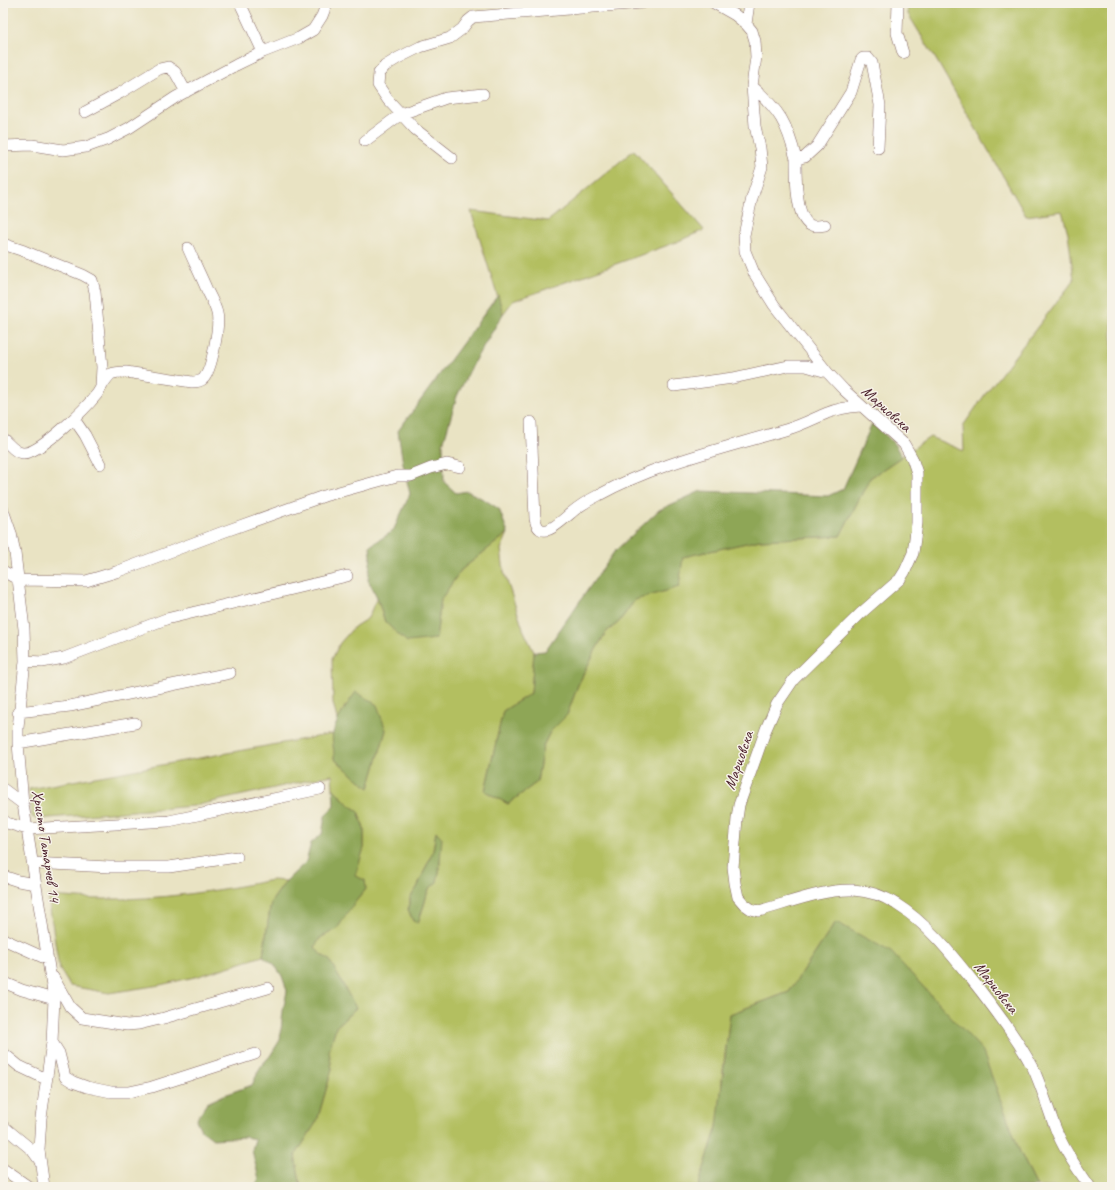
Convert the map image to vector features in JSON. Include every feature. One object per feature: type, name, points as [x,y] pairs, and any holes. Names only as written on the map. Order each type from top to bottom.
[{"type":"street","points":[[240,3],[263,52]]},
{"type":"street","points":[[3,146],[32,145],[63,150],[86,146],[108,139],[129,128],[186,92],[263,52],[299,38],[313,30],[322,16],[326,3]]},
{"type":"street","points":[[452,158],[415,129],[388,100],[378,85],[379,73],[385,66],[420,47],[450,38],[462,30],[468,21],[473,17],[642,3]]},
{"type":"street","points":[[714,3],[735,15],[752,31],[755,41],[756,56],[752,86],[767,99],[781,116],[790,138],[796,159],[799,201],[803,217],[808,224],[825,226]]},
{"type":"street","points":[[746,24],[749,3]]},
{"type":"street","points":[[898,3],[897,33],[903,53]]},
{"type":"street","points":[[796,159],[805,157],[817,146],[851,92],[861,60],[866,58],[872,63],[880,105],[878,148]]},
{"type":"street","points":[[85,112],[159,69],[168,67],[175,72],[186,92]]},
{"type":"street","name":"Мариовска","points":[[752,86],[755,126],[760,148],[762,167],[752,198],[744,236],[745,251],[754,273],[774,305],[827,372],[860,406],[904,444],[912,458],[917,473],[917,523],[913,553],[900,579],[860,614],[794,679],[776,704],[739,805],[733,867],[734,883],[738,897],[744,904],[759,911],[818,895],[853,890],[868,892],[886,898],[919,921],[938,939],[1004,1022],[1032,1066],[1041,1084],[1055,1128],[1066,1151],[1090,1187]]},
{"type":"street","points":[[365,141],[401,114],[446,98],[483,94]]},
{"type":"street","points":[[3,244],[37,256],[92,280],[95,292],[102,367],[100,389]]},
{"type":"street","points":[[3,439],[18,452],[22,453],[27,453],[46,442],[74,419],[89,403],[111,374],[120,372],[192,382],[199,382],[206,376],[211,363],[218,327],[218,319],[215,307],[188,248]]},
{"type":"street","points":[[674,386],[733,378],[788,366],[806,366],[827,372]]},
{"type":"street","points":[[531,422],[535,519],[537,526],[546,530],[555,527],[572,512],[597,495],[627,480],[660,467],[791,428],[839,409],[860,406]]},
{"type":"street","points":[[74,419],[85,435],[100,464]]},
{"type":"street","points":[[3,571],[19,580],[86,581],[98,578],[324,496],[397,476],[411,476],[431,468],[447,464],[460,467]]},
{"type":"street","name":"Христо Татарчев 14","points":[[3,510],[11,533],[19,580],[24,629],[25,661],[18,712],[18,743],[23,804],[54,999],[52,1042],[41,1118],[40,1162],[44,1187]]},
{"type":"street","points":[[25,661],[42,662],[64,658],[166,619],[347,576]]},
{"type":"street","points":[[18,712],[70,706],[230,673]]},
{"type":"street","points":[[18,743],[135,723]]},
{"type":"street","points":[[3,789],[23,804]]},
{"type":"street","points":[[3,820],[27,828],[170,821],[320,789]]},
{"type":"street","points":[[32,863],[109,867],[169,867],[237,857]]},
{"type":"street","points":[[3,876],[18,881],[36,884]]},
{"type":"street","points":[[3,939],[48,959]]},
{"type":"street","points":[[51,974],[70,1007],[82,1018],[127,1025],[139,1024],[164,1018],[268,988]]},
{"type":"street","points":[[3,982],[22,990],[54,999]]},
{"type":"street","points":[[52,1042],[59,1053],[65,1076],[73,1082],[87,1087],[112,1092],[129,1092],[152,1087],[255,1054]]},
{"type":"street","points":[[3,1054],[19,1066],[46,1079]]},
{"type":"street","points":[[3,1126],[32,1150],[40,1162]]},
{"type":"street","points":[[3,1168],[29,1187]]},
{"type":"green space","points":[[907,3],[1112,3],[1112,1187],[1037,1187],[1020,1152],[836,922],[789,992],[730,1014],[722,1079],[721,1107],[717,1127],[698,1187],[301,1187],[295,1156],[317,1121],[332,1069],[328,1051],[336,1027],[356,1008],[315,947],[320,938],[337,928],[366,889],[354,876],[364,848],[364,829],[358,811],[349,805],[333,788],[332,775],[194,806],[37,819],[32,817],[29,789],[332,734],[335,752],[334,759],[369,788],[386,730],[345,706],[338,723],[333,703],[332,659],[340,643],[354,627],[368,618],[377,597],[385,622],[436,639],[441,599],[461,570],[508,533],[501,549],[504,572],[523,629],[534,652],[531,693],[503,711],[485,791],[508,804],[537,782],[543,746],[550,732],[567,715],[578,685],[606,632],[618,623],[635,600],[682,557],[760,540],[840,536],[870,478],[930,437],[964,451],[963,426],[986,393],[1074,280],[1068,233],[1062,211],[1026,216],[937,61],[908,14]],"holes":[[[436,831],[440,862],[436,882],[429,889],[418,923],[413,921],[408,909],[410,898],[417,888],[433,851]]]},
{"type":"green space","points":[[634,150],[704,230],[674,243],[513,301],[503,314],[471,211],[548,221]]},
{"type":"green space","points":[[498,295],[503,314],[475,360],[457,396],[443,444],[444,482],[456,493],[467,491],[499,509],[508,533],[461,570],[441,599],[436,639],[407,642],[385,622],[377,597],[368,580],[371,556],[370,546],[393,531],[410,494],[403,464],[398,431]]},
{"type":"green space","points":[[872,424],[893,443],[901,457],[870,478],[840,536],[760,540],[683,557],[679,587],[635,600],[618,623],[606,632],[578,685],[567,715],[550,732],[543,746],[537,782],[508,804],[485,791],[503,711],[531,693],[534,652],[545,651],[614,552],[659,510],[701,491],[828,496],[843,489]]},
{"type":"green space","points":[[356,692],[377,705],[386,730],[369,788],[334,759],[332,739],[333,733],[343,712]]},
{"type":"green space","points":[[333,788],[349,805],[358,811],[364,829],[364,848],[355,876],[365,880],[366,889],[352,906],[337,929],[320,938],[315,947],[321,955],[329,959],[356,1008],[336,1027],[329,1051],[332,1069],[317,1121],[295,1156],[301,1187],[254,1187],[259,1179],[252,1150],[255,1139],[245,1137],[213,1139],[201,1130],[196,1120],[207,1103],[252,1085],[261,1066],[270,1056],[280,1040],[287,991],[282,976],[274,964],[263,956],[271,902],[286,881],[306,862],[311,843],[322,834],[325,816],[334,806]]},
{"type":"green space","points":[[436,831],[442,838],[439,872],[437,882],[429,889],[418,923],[413,921],[408,909],[410,898],[417,888],[433,851]]},
{"type":"green space","points":[[272,880],[286,881],[271,902],[263,956],[199,976],[160,985],[109,993],[70,986],[59,968],[48,896],[96,899],[145,898],[209,891]]},
{"type":"green space","points":[[836,922],[891,952],[982,1050],[1020,1152],[1037,1187],[698,1187],[717,1127],[730,1014],[789,992]]}]
